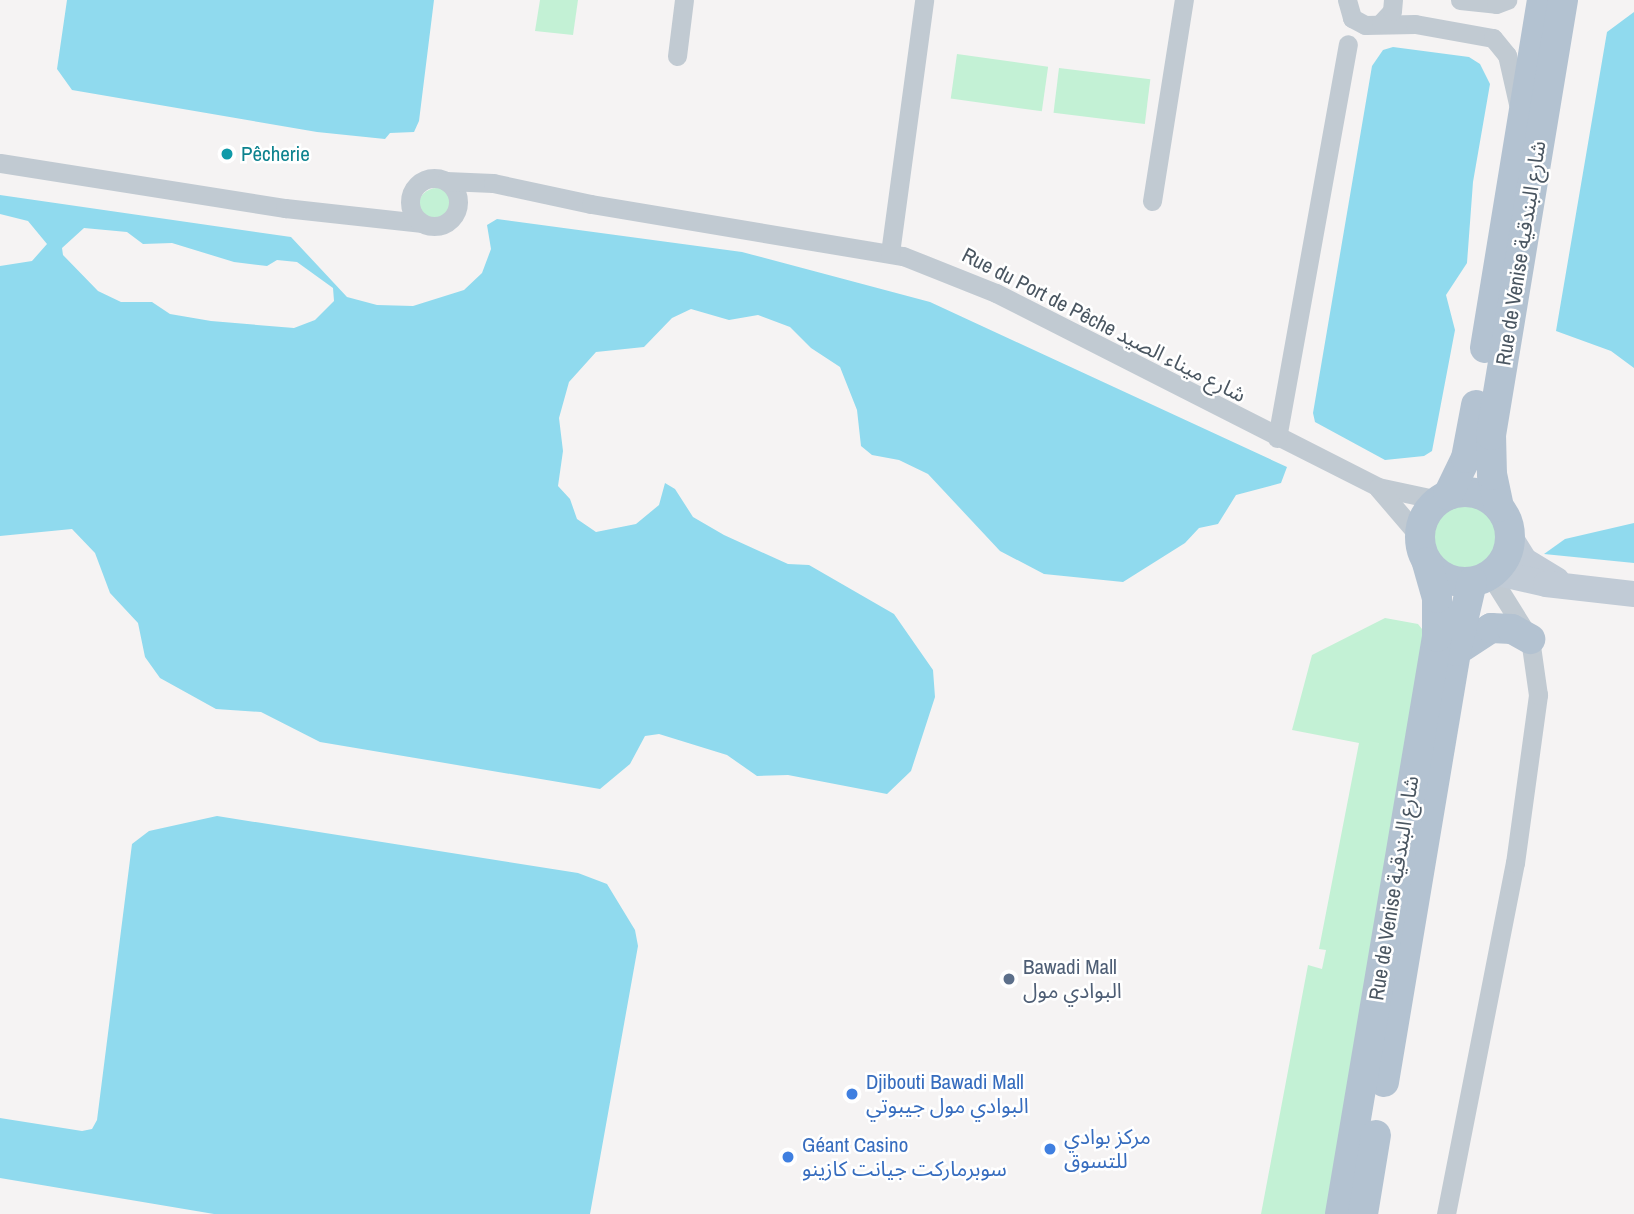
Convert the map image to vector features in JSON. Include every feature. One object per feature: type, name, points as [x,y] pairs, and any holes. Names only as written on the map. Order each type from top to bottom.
[{"type":"main road","name":"Rue de Venise شارع البندقية","points":[[1443,497],[1471,441],[1542,0]]},
{"type":"main road","name":"Rue de Venise شارع البندقية","points":[[1499,507],[1492,475],[1491,435],[1563,0]]},
{"type":"main road","points":[[1571,587],[1532,567],[1511,539],[1499,507],[1473,492],[1443,497],[1425,516],[1423,549],[1450,579],[1484,577],[1571,587],[1634,594]]},
{"type":"main road","points":[[1484,577],[1511,539]]},
{"type":"main road","name":"Rue de Venise شارع البندقية","points":[[1340,1214],[1437,638],[1437,598],[1423,549]]},
{"type":"main road","name":"Rue de Venise شارع البندقية","points":[[1363,1214],[1456,651],[1484,577]]},
{"type":"main road","points":[[1456,651],[1491,628],[1512,629],[1530,639]]},
{"type":"street","points":[[677,56],[684,0]]},
{"type":"street","points":[[890,253],[924,0]]},
{"type":"street","points":[[1152,201],[1184,0]]},
{"type":"street","points":[[1329,0],[1347,6],[1358,23],[1415,24],[1493,38],[1507,55],[1521,120]]},
{"type":"street","points":[[1348,44],[1392,11],[1393,0]]},
{"type":"street","points":[[1460,0],[1496,4],[1507,0]]},
{"type":"street","points":[[1278,438],[1348,44],[1347,6]]},
{"type":"street","points":[[0,163],[372,219],[420,223],[430,227],[449,222],[459,206],[508,186]]},
{"type":"street","points":[[372,219],[412,193],[429,178],[446,181],[456,191],[459,206]]},
{"type":"street","name":"Rue du Port de Pêche شارع ميناء الصيد","points":[[446,181],[508,186],[890,253],[996,293],[1378,487],[1443,497]]},
{"type":"street","points":[[412,193],[410,206],[420,223]]},
{"type":"street","name":"Rue du Port de Pêche شارع ميناء الصيد","points":[[1378,487],[1423,549]]},
{"type":"street","points":[[1446,1214],[1534,749],[1537,673],[1530,639],[1484,577]]},
{"type":"green space","points":[[540,0],[578,0],[573,35],[535,31]]},
{"type":"green space","points":[[957,54],[1048,67],[1042,111],[951,99]]},
{"type":"green space","points":[[1059,68],[1150,79],[1145,124],[1054,113]]},
{"type":"green space","points":[[437,188],[450,194],[456,207],[450,220],[437,226],[424,220],[418,207],[424,194]]},
{"type":"green space","points":[[1472,502],[1485,508],[1494,517],[1498,523],[1498,551],[1490,562],[1479,570],[1458,572],[1440,562],[1432,551],[1430,530],[1440,512],[1451,504]]},
{"type":"green space","points":[[1385,618],[1418,624],[1430,639],[1333,1214],[1261,1214],[1308,965],[1322,969],[1326,950],[1319,949],[1359,743],[1292,730],[1312,655]]},
{"type":"water","points":[[67,0],[434,0],[419,121],[414,132],[390,133],[385,139],[317,132],[72,90],[57,69]]},
{"type":"water","points":[[1634,12],[1634,368],[1611,351],[1556,331],[1607,32]]},
{"type":"water","points":[[1393,47],[1469,57],[1480,64],[1490,84],[1473,182],[1467,263],[1446,295],[1455,330],[1432,451],[1424,456],[1385,460],[1315,422],[1313,413],[1372,66],[1383,50]]},
{"type":"water","points":[[0,195],[291,237],[347,297],[377,305],[413,306],[464,290],[482,273],[491,249],[487,225],[497,219],[742,252],[930,302],[1287,467],[1281,483],[1236,495],[1218,524],[1199,528],[1185,543],[1123,582],[1044,574],[1000,551],[928,474],[899,460],[872,455],[861,446],[857,410],[840,367],[811,348],[790,327],[758,315],[729,320],[691,309],[672,318],[644,347],[596,352],[569,382],[559,418],[563,451],[558,486],[570,499],[577,519],[596,532],[636,524],[659,505],[665,483],[675,489],[693,517],[724,535],[788,564],[809,565],[894,614],[933,670],[935,697],[911,771],[887,794],[788,775],[757,776],[727,755],[659,734],[645,736],[630,764],[600,789],[320,742],[261,712],[216,709],[160,678],[145,657],[138,623],[110,593],[95,553],[72,529],[0,536],[0,266],[32,261],[47,244],[28,221],[0,214]],"holes":[[[84,228],[127,232],[143,244],[172,243],[234,262],[267,266],[277,260],[297,262],[333,288],[334,301],[315,320],[294,328],[211,321],[170,314],[152,302],[121,302],[98,291],[63,255],[62,248]]]},
{"type":"water","points":[[1634,523],[1634,563],[1544,554],[1565,539]]},
{"type":"water","points":[[217,816],[578,873],[607,884],[635,930],[638,946],[590,1214],[214,1214],[0,1178],[0,1118],[82,1131],[92,1129],[97,1120],[132,844],[149,831]]},
{"type":"place","name":"Pêcherie","points":[[227,154]]},
{"type":"place","name":"Bawadi Mall البوادي مول","points":[[1009,979]]},
{"type":"place","name":"Djibouti Bawadi Mall البوادي مول جيبوتي","points":[[852,1094]]},
{"type":"place","name":"مركز بوادي للتسوق","points":[[1050,1149]]},
{"type":"place","name":"Géant Casino سوبرماركت جيانت كازينو","points":[[788,1157]]}]
